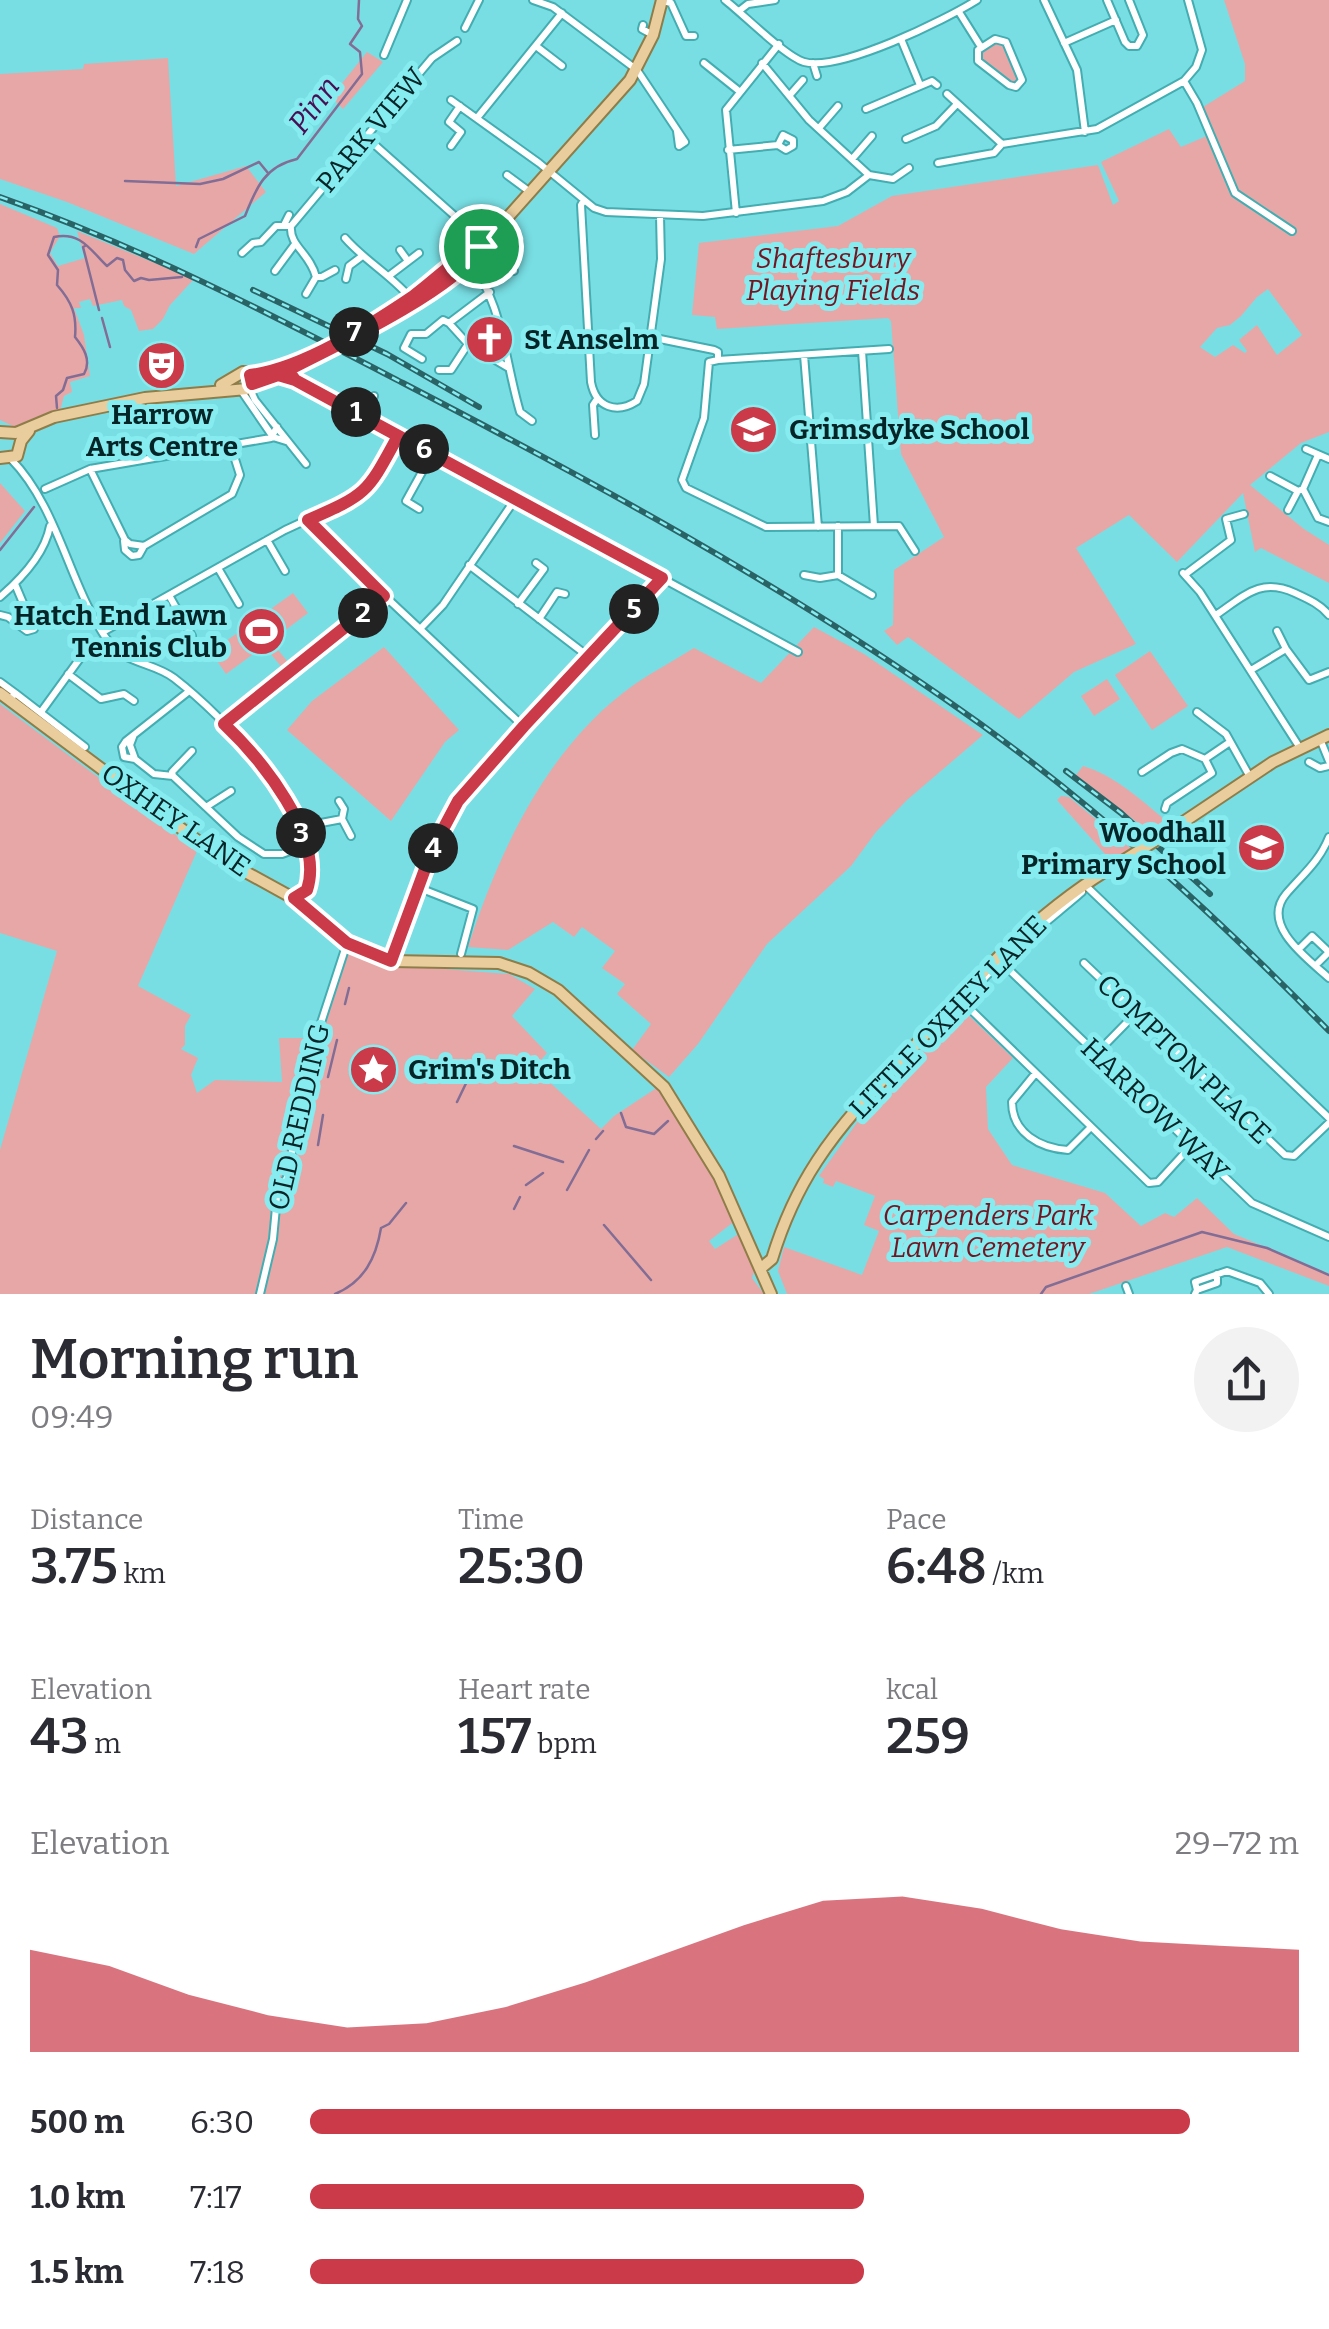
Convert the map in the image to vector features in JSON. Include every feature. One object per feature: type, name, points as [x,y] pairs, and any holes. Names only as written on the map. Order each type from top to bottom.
[{"type":"main road","points":[[13,459],[8,433],[30,430],[54,417],[286,373],[469,263],[637,70],[653,36],[662,0]]},
{"type":"main road","name":"OXHEY LANE","points":[[8,695],[222,859],[294,898],[347,943],[391,961],[499,963],[529,973],[558,990],[664,1087],[719,1176],[745,1234],[764,1263]]},
{"type":"main road","name":"LITTLE OXHEY LANE","points":[[764,1263],[802,1188],[832,1141],[999,961],[1085,886],[1250,777],[1324,737]]},
{"type":"main road","name":"OXHEY LANE","points":[[745,1234],[764,1263],[774,1294]]},
{"type":"street","points":[[384,55],[408,0]]},
{"type":"street","points":[[466,28],[479,0]]},
{"type":"street","points":[[534,0],[562,13],[637,70],[677,131]]},
{"type":"street","points":[[662,0],[675,8],[686,36],[694,36]]},
{"type":"street","points":[[725,0],[798,60],[813,63],[901,39],[977,0]]},
{"type":"street","points":[[739,12],[748,4],[775,0]]},
{"type":"street","points":[[1044,0],[1080,84],[1085,132]]},
{"type":"street","points":[[1108,0],[1130,46],[1137,46],[1143,35],[1129,0]]},
{"type":"street","points":[[938,163],[994,152],[1002,144],[1085,132],[1184,81],[1196,68],[1202,50],[1188,0]]},
{"type":"street","points":[[959,12],[981,47]]},
{"type":"street","points":[[478,118],[562,13]]},
{"type":"street","points":[[1064,43],[1116,20]]},
{"type":"street","points":[[642,26],[653,36]]},
{"type":"street","points":[[901,39],[920,85]]},
{"type":"street","points":[[995,39],[1006,42],[1021,76],[1020,84],[1009,85],[978,61],[976,56],[981,47],[995,39]]},
{"type":"street","name":"PARK VIEW","points":[[242,253],[253,243],[261,242],[276,226],[288,225],[432,58],[457,41]]},
{"type":"street","points":[[736,212],[724,118],[730,102],[778,44]]},
{"type":"street","points":[[536,46],[562,66]]},
{"type":"street","points":[[704,62],[739,92]]},
{"type":"street","points":[[762,63],[819,128],[869,176]]},
{"type":"street","points":[[813,63],[817,76]]},
{"type":"street","points":[[789,96],[803,80]]},
{"type":"street","points":[[1184,81],[1197,102],[1235,193],[1292,231]]},
{"type":"street","points":[[866,109],[920,85],[935,83]]},
{"type":"street","points":[[948,94],[1002,144]]},
{"type":"street","points":[[451,100],[584,200],[606,212],[660,216],[736,212],[835,198],[869,176],[893,178],[909,168]]},
{"type":"street","points":[[906,139],[936,126],[957,104]]},
{"type":"street","points":[[451,146],[461,132],[449,122],[460,106]]},
{"type":"street","points":[[819,128],[838,106]]},
{"type":"street","points":[[853,158],[872,136]]},
{"type":"street","points":[[366,137],[483,244]]},
{"type":"street","points":[[728,150],[778,145]]},
{"type":"street","points":[[507,175],[530,193]]},
{"type":"street","points":[[584,200],[591,382],[597,398],[610,408],[620,409],[638,401],[644,384],[661,259],[660,216]]},
{"type":"street","points":[[288,215],[295,244],[309,255],[316,276],[306,294]]},
{"type":"street","points":[[345,238],[361,257],[390,275],[412,300]]},
{"type":"street","points":[[484,278],[506,264],[510,248],[519,242]]},
{"type":"street","points":[[275,271],[295,244]]},
{"type":"street","points":[[400,250],[408,260]]},
{"type":"street","points":[[390,275],[419,252]]},
{"type":"street","points":[[346,279],[349,266],[361,257]]},
{"type":"street","points":[[469,263],[484,278],[490,292],[520,412],[532,420]]},
{"type":"street","points":[[506,264],[514,271]]},
{"type":"street","points":[[316,276],[335,270]]},
{"type":"street","points":[[450,323],[490,292]]},
{"type":"street","points":[[422,359],[404,348],[412,334],[426,334],[443,320],[468,344],[508,368]]},
{"type":"street","points":[[650,338],[714,350],[718,360]]},
{"type":"street","points":[[439,370],[452,370],[468,344]]},
{"type":"street","points":[[889,350],[708,362],[704,418],[683,486],[766,527],[902,528],[915,551]]},
{"type":"street","points":[[862,351],[874,526]]},
{"type":"street","points":[[804,355],[818,526]]},
{"type":"street","points":[[286,373],[798,652]]},
{"type":"street","points":[[244,383],[306,464]]},
{"type":"street","points":[[244,383],[273,437]]},
{"type":"street","points":[[363,416],[374,396]]},
{"type":"street","points":[[595,435],[593,405],[597,398]]},
{"type":"street","points":[[273,437],[276,427]]},
{"type":"street","points":[[40,712],[86,650],[105,636],[267,540],[363,494],[398,436]]},
{"type":"street","points":[[31,488],[46,489],[90,469],[224,449],[273,437],[287,441]]},
{"type":"street","points":[[237,462],[245,444]]},
{"type":"street","points":[[90,469],[124,540],[144,546],[232,494],[240,475],[237,462],[224,449]]},
{"type":"street","points":[[1306,449],[1329,459]]},
{"type":"street","points":[[419,509],[406,501],[432,454]]},
{"type":"street","points":[[1288,510],[1318,455]]},
{"type":"street","points":[[13,459],[39,499],[105,636],[128,659],[155,667],[188,692],[224,724],[275,780],[300,827],[311,871],[307,890],[294,898]]},
{"type":"street","points":[[1270,476],[1301,490],[1318,518],[1329,522]]},
{"type":"street","points":[[39,499],[46,489]]},
{"type":"street","points":[[420,629],[444,605],[516,498]]},
{"type":"street","points":[[1234,550],[1226,519],[1244,514]]},
{"type":"street","points":[[308,520],[524,726]]},
{"type":"street","points":[[0,597],[46,544],[50,523]]},
{"type":"street","points":[[838,526],[838,575]]},
{"type":"street","points":[[267,540],[285,570]]},
{"type":"street","points":[[1231,540],[1185,573],[1300,748]]},
{"type":"street","points":[[46,544],[61,544]]},
{"type":"street","points":[[518,604],[544,569],[536,563]]},
{"type":"street","points":[[468,565],[589,658]]},
{"type":"street","points":[[218,568],[239,604]]},
{"type":"street","points":[[804,575],[838,575],[872,595]]},
{"type":"street","points":[[391,961],[418,887],[458,801],[662,578]]},
{"type":"street","points":[[0,614],[27,631],[34,630],[15,584]]},
{"type":"street","points":[[1216,615],[1270,585],[1281,586],[1314,602],[1329,615]]},
{"type":"street","points":[[539,620],[557,592],[564,594]]},
{"type":"street","points":[[224,724],[384,596]]},
{"type":"street","points":[[170,597],[192,636]]},
{"type":"street","points":[[1277,631],[1308,680],[1329,672]]},
{"type":"street","points":[[1251,670],[1286,649]]},
{"type":"street","points":[[68,674],[102,698],[124,694],[134,701]]},
{"type":"street","name":"OXHEY LANE","points":[[0,682],[8,695],[40,712],[85,747]]},
{"type":"street","points":[[188,692],[133,736],[122,747],[122,753],[154,774],[173,776],[264,854],[282,854],[304,846]]},
{"type":"street","points":[[1197,712],[1217,726],[1250,777]]},
{"type":"street","points":[[1309,762],[1320,768],[1329,764],[1324,737]]},
{"type":"street","points":[[1189,741],[1190,752]]},
{"type":"street","points":[[1205,759],[1230,742]]},
{"type":"street","points":[[1142,772],[1182,749],[1205,759],[1216,773],[1165,808]]},
{"type":"street","points":[[173,776],[172,772],[192,750]]},
{"type":"street","points":[[206,807],[231,790]]},
{"type":"street","points":[[339,801],[351,836]]},
{"type":"street","points":[[300,827],[342,819]]},
{"type":"street","points":[[1329,836],[1326,854],[1285,896],[1279,910],[1281,926],[1298,949],[1329,978]]},
{"type":"street","points":[[1085,886],[1329,1121]]},
{"type":"street","points":[[418,887],[472,909],[461,954]]},
{"type":"street","points":[[1298,949],[1312,936],[1329,952],[1316,966]]},
{"type":"street","name":"OLD REDDING","points":[[260,1294],[273,1239],[277,1198],[290,1169],[293,1130],[317,1035],[347,943]]},
{"type":"street","name":"LITTLE OXHEY LANE","points":[[999,961],[967,999],[969,1010],[1035,1074]]},
{"type":"street","name":"HARROW WAY","points":[[999,961],[1252,1203],[1329,1237]]},
{"type":"street","name":"COMPTON PLACE","points":[[1084,964],[1288,1157],[1296,1155],[1329,1121]]},
{"type":"street","points":[[1096,1054],[1136,1013]]},
{"type":"street","points":[[1090,1128],[1068,1150],[1032,1140],[1014,1121],[1012,1102],[1035,1074],[1152,1184],[1191,1146]]},
{"type":"street","points":[[1196,1292],[1195,1282],[1230,1272],[1262,1284],[1268,1294]]},
{"type":"green space","name":"Shaftesbury Playing Fields","points":[[1224,0],[1329,0],[1329,432],[1301,443],[1250,485],[1329,545],[1329,583],[1261,548],[1255,552],[1243,493],[1177,562],[1129,515],[1076,548],[1136,644],[1074,672],[1019,719],[908,637],[897,645],[884,631],[893,625],[894,570],[944,537],[901,454],[891,321],[888,318],[717,329],[715,317],[692,315],[699,243],[838,226],[892,196],[1098,165],[1113,205],[1119,201],[1101,162],[1169,129],[1181,147],[1209,135],[1203,107],[1245,81],[1245,64]],"holes":[[[1268,289],[1302,335],[1277,355],[1257,325],[1239,340],[1245,353],[1233,345],[1215,357],[1200,347],[1217,328],[1230,325]]]},
{"type":"green space","points":[[996,41],[1003,42],[1020,78],[1018,83],[1010,84],[979,59],[979,51]]},
{"type":"green space","points":[[367,52],[383,62],[343,109],[331,97]]},
{"type":"green space","points":[[168,58],[176,186],[246,166],[266,192],[194,254],[0,179],[0,74]]},
{"type":"green space","points":[[0,204],[57,228],[60,236],[50,253],[58,266],[85,258],[77,231],[194,279],[153,329],[139,331],[131,310],[122,300],[93,306],[90,299],[79,302],[81,308],[74,308],[84,335],[90,376],[70,382],[72,392],[64,396],[60,411],[15,427],[0,420]]},
{"type":"green space","points":[[0,483],[25,511],[0,543]]},
{"type":"green space","name":"Hatch End Lawn Tennis Club","points":[[293,593],[308,613],[271,641],[291,666],[285,671],[264,646],[226,674],[211,652]]},
{"type":"green space","points":[[814,627],[864,654],[983,735],[907,800],[851,866],[767,944],[698,1044],[669,1077],[632,1050],[651,1024],[617,994],[625,984],[602,968],[615,951],[582,927],[574,937],[553,922],[508,950],[468,947],[495,873],[531,802],[552,768],[604,709],[635,684],[694,648],[761,683]]},
{"type":"green space","points":[[384,647],[459,730],[445,742],[391,821],[287,730],[312,701]]},
{"type":"green space","points":[[1150,651],[1188,706],[1152,730],[1115,675]]},
{"type":"green space","points":[[1107,679],[1120,699],[1094,716],[1081,696]]},
{"type":"green space","points":[[0,704],[197,851],[138,986],[191,1015],[181,1049],[198,1058],[191,1075],[197,1093],[215,1080],[282,1082],[279,1038],[322,1038],[348,945],[392,965],[509,974],[535,989],[512,1016],[547,1053],[534,1068],[601,1129],[661,1085],[712,1166],[735,1221],[709,1241],[715,1249],[740,1233],[755,1269],[752,1278],[764,1294],[0,1294],[0,1150],[57,951],[0,933]]},
{"type":"green space","points":[[1083,766],[1118,783],[1171,825],[1157,838],[1076,775]]},
{"type":"green space","points":[[1069,797],[1134,851],[1113,863],[1057,800]]},
{"type":"green space","name":"Carpenders Park Lawn Cemetery","points":[[960,1007],[1013,1058],[986,1087],[988,1129],[1012,1165],[1105,1193],[1141,1226],[1165,1213],[1174,1217],[1197,1198],[1234,1234],[1329,1274],[1329,1286],[1227,1247],[1089,1294],[787,1294],[778,1271],[784,1247],[862,1275],[879,1231],[864,1225],[875,1196],[836,1181],[833,1187],[823,1183],[819,1176],[873,1100]]},
{"type":"waterway","name":"Pinn","points":[[196,247],[199,239],[245,216],[263,180],[277,167],[297,159],[362,74],[360,52],[350,44],[362,26],[358,19],[359,0]]},
{"type":"waterway","points":[[125,181],[200,184],[223,179],[259,162],[268,173]]},
{"type":"waterway","points":[[57,408],[56,396],[67,378],[84,374],[87,359],[75,337],[72,309],[57,285],[58,270],[48,255],[54,237],[78,240],[107,266],[117,258],[123,260],[134,281],[182,277]]},
{"type":"waterway","points":[[85,246],[99,310]]},
{"type":"waterway","points":[[102,318],[110,347]]},
{"type":"waterway","name":"Pinn","points":[[0,550],[34,507]]},
{"type":"waterway","points":[[345,1004],[349,988]]},
{"type":"waterway","points":[[328,1077],[337,1040]]},
{"type":"waterway","points":[[457,1102],[471,1073]]},
{"type":"waterway","points":[[621,1113],[626,1127],[654,1134],[668,1121]]},
{"type":"waterway","points":[[318,1145],[323,1115]]},
{"type":"waterway","points":[[596,1139],[603,1131]]},
{"type":"waterway","points":[[514,1146],[563,1162]]},
{"type":"waterway","points":[[567,1190],[589,1150]]},
{"type":"waterway","points":[[526,1185],[543,1173]]},
{"type":"waterway","points":[[514,1209],[520,1197]]},
{"type":"waterway","points":[[335,1294],[361,1276],[372,1259],[381,1228],[406,1203]]},
{"type":"waterway","points":[[604,1225],[651,1280]]},
{"type":"waterway","points":[[1041,1294],[1046,1287],[1202,1232],[1267,1248],[1329,1275]]},
{"type":"railway","points":[[0,197],[155,260],[304,332],[611,494],[814,613],[945,699],[1097,814],[1192,898],[1329,1031]]},
{"type":"railway","points":[[253,290],[387,354],[479,407]]},
{"type":"railway","points":[[1066,771],[1121,813],[1210,894]]},
{"type":"place","name":"St Anselm","points":[[489,339]]},
{"type":"place","name":"Harrow Arts Centre","points":[[162,366]]},
{"type":"place","name":"Grimsdyke School","points":[[754,429]]},
{"type":"place","name":"Hatch End Lawn Tennis Club","points":[[262,631]]},
{"type":"place","name":"Woodhall Primary School","points":[[1261,848]]},
{"type":"place","name":"Grim's Ditch","points":[[373,1069]]},
{"type":"route","points":[[481,246],[363,327],[284,367],[250,375],[252,384],[278,375],[295,380],[662,578],[458,801],[432,850],[391,961],[347,943],[294,898],[307,890],[311,871],[298,821],[275,780],[224,724],[384,596],[308,520],[363,494],[398,436],[295,380],[288,370],[347,343],[410,305],[463,266],[481,246]]}]
